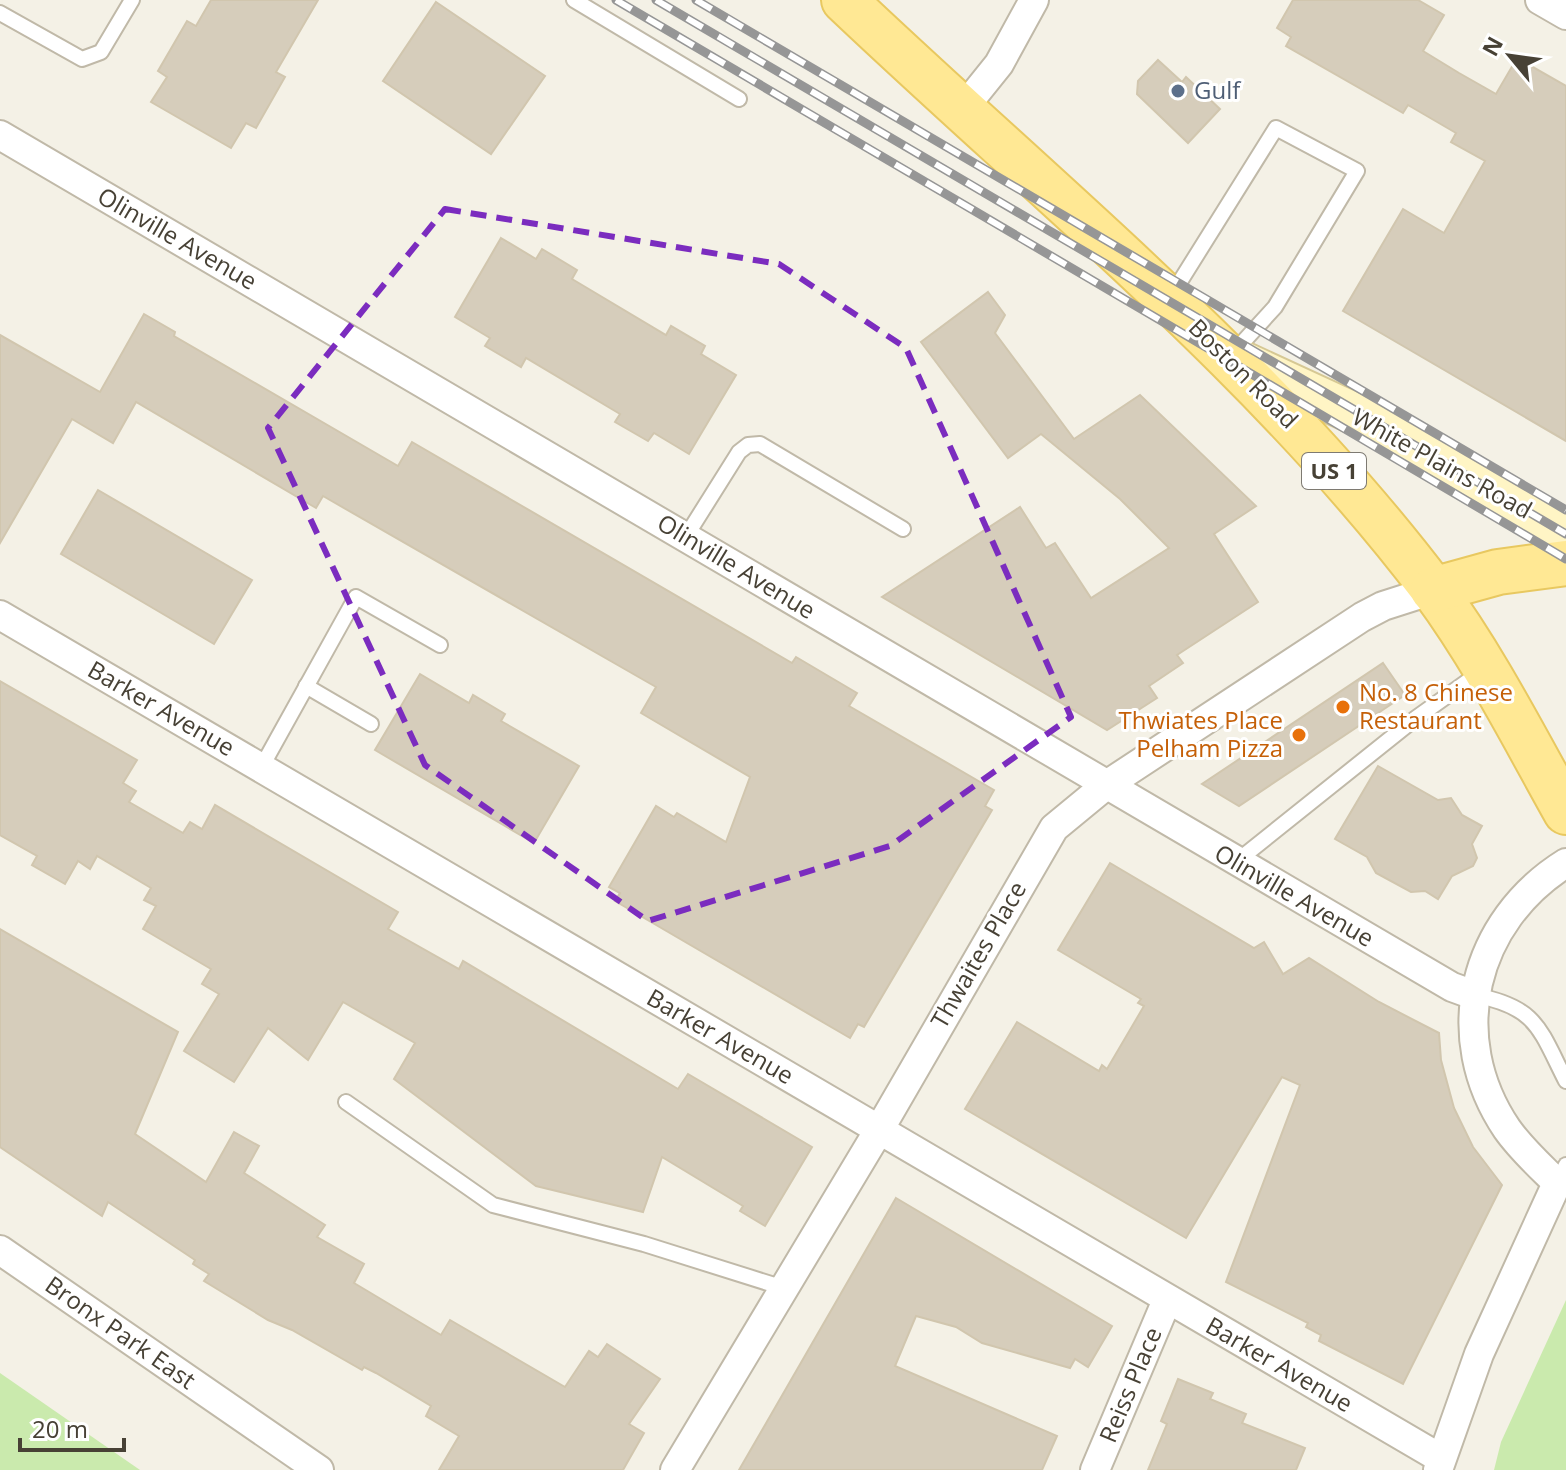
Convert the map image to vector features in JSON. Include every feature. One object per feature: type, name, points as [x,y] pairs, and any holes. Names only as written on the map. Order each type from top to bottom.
[{"type":"main road","name":"Boston Road","points":[[844,0],[1230,356],[1339,477],[1433,590],[1485,669],[1566,812]]},
{"type":"main road","name":"White Plains Road","points":[[1230,356],[1399,434],[1566,534]]},
{"type":"main road","points":[[1433,590],[1498,572],[1566,563]]},
{"type":"street","points":[[962,110],[999,64],[1034,0]]},
{"type":"street","points":[[1540,0],[1566,15]]},
{"type":"street","name":"Olinville Avenue","points":[[0,135],[1105,786],[1452,987],[1474,995]]},
{"type":"street","name":"Thwaites Place","points":[[675,1470],[879,1130],[1044,842],[1070,812],[1105,786],[1362,617],[1383,606],[1433,590]]},
{"type":"street","name":"Barker Avenue","points":[[0,615],[879,1130],[1439,1464]]},
{"type":"street","points":[[1439,1464],[1479,1354],[1562,1174],[1507,1129],[1485,1086],[1474,1042],[1474,995],[1486,955],[1511,913],[1538,881],[1566,863]]},
{"type":"street","name":"Bronx Park East","points":[[0,1250],[319,1470]]},
{"type":"street","name":"Reiss Place","points":[[1095,1470],[1167,1300]]},
{"type":"lane","points":[[0,13],[82,59],[101,52],[132,0]]},
{"type":"lane","points":[[574,0],[739,99]]},
{"type":"lane","points":[[1167,301],[1276,128],[1357,171],[1275,307],[1230,356]]},
{"type":"lane","points":[[685,538],[739,452],[748,445],[760,444],[903,529]]},
{"type":"lane","points":[[261,768],[356,597],[440,645]]},
{"type":"lane","points":[[1236,862],[1416,718],[1485,669]]},
{"type":"lane","points":[[306,686],[371,724]]},
{"type":"lane","points":[[1474,995],[1515,1005],[1525,1013],[1543,1036],[1566,1081]]},
{"type":"lane","points":[[346,1102],[493,1205],[644,1244],[784,1288]]},
{"type":"highlighted area","points":[[445,209],[779,264],[906,348],[1071,717],[890,846],[648,921],[425,765],[268,428]]},
{"type":"green space","points":[[1566,1300],[1566,1470],[1494,1470],[1501,1442]]},
{"type":"green space","points":[[0,1373],[140,1470],[0,1470]]},
{"type":"building","points":[[211,0],[318,0],[276,72],[285,77],[256,128],[246,123],[231,148],[151,102],[167,77],[158,71],[187,21],[196,26]]},
{"type":"building","points":[[1293,0],[1418,0],[1444,15],[1423,51],[1459,73],[1496,94],[1517,58],[1566,86],[1566,441],[1343,311],[1403,209],[1444,233],[1485,161],[1451,142],[1456,133],[1408,105],[1403,113],[1286,46],[1291,37],[1277,28]]},
{"type":"building","points":[[436,2],[545,76],[491,154],[383,81]]},
{"type":"building","points":[[1158,60],[1182,82],[1186,77],[1220,109],[1188,143],[1137,94],[1138,81]]},
{"type":"building","points":[[501,238],[536,259],[542,249],[577,270],[572,279],[666,335],[671,326],[705,346],[701,354],[736,375],[689,454],[654,433],[648,441],[615,422],[620,414],[526,358],[521,367],[485,346],[490,338],[455,317]]},
{"type":"building","points":[[988,292],[1005,315],[995,333],[1074,439],[1140,395],[1256,506],[1214,534],[1258,602],[1177,655],[1183,663],[1149,686],[1157,698],[1107,730],[882,597],[1020,507],[1046,548],[1055,543],[1091,598],[1169,548],[1120,499],[1041,434],[1008,458],[921,342]]},
{"type":"building","points":[[144,314],[175,332],[174,336],[398,466],[412,442],[792,663],[796,657],[857,693],[849,706],[994,790],[985,806],[992,810],[864,1027],[858,1024],[850,1038],[615,901],[620,893],[609,887],[656,806],[674,817],[677,813],[726,842],[750,777],[641,713],[656,687],[323,496],[316,508],[136,402],[113,443],[72,419],[0,543],[0,335],[100,392]]},
{"type":"building","points":[[98,490],[252,580],[214,644],[61,554]]},
{"type":"building","points":[[1383,663],[1405,695],[1239,806],[1202,784]]},
{"type":"building","points":[[420,674],[469,703],[473,695],[505,714],[501,721],[579,766],[534,843],[375,750]]},
{"type":"building","points":[[0,681],[137,760],[123,783],[136,791],[129,802],[183,833],[190,822],[202,829],[215,805],[398,912],[388,929],[459,969],[463,961],[678,1089],[688,1074],[812,1147],[765,1226],[740,1211],[743,1206],[662,1157],[643,1212],[536,1186],[394,1079],[415,1043],[343,1002],[308,1060],[268,1028],[234,1082],[184,1051],[219,994],[202,984],[211,969],[143,929],[156,906],[144,900],[151,888],[97,856],[90,869],[78,861],[65,884],[32,865],[37,856],[0,835]]},
{"type":"building","points":[[1378,766],[1438,800],[1451,798],[1462,815],[1482,826],[1472,844],[1477,858],[1473,866],[1452,876],[1438,899],[1425,891],[1411,892],[1376,873],[1367,857],[1335,839]]},
{"type":"building","points":[[1110,863],[1254,948],[1264,942],[1283,974],[1309,958],[1379,1002],[1439,1033],[1441,1060],[1454,1108],[1473,1147],[1502,1185],[1403,1384],[1319,1341],[1321,1335],[1306,1327],[1308,1323],[1226,1282],[1300,1085],[1282,1077],[1186,1238],[965,1109],[1017,1022],[1099,1071],[1102,1065],[1107,1069],[1144,1006],[1138,1003],[1141,999],[1058,950]]},
{"type":"building","points":[[0,929],[178,1032],[135,1134],[206,1182],[234,1132],[259,1146],[244,1173],[325,1225],[317,1237],[364,1264],[354,1283],[441,1335],[450,1320],[565,1387],[589,1351],[598,1357],[607,1344],[660,1379],[629,1424],[644,1433],[623,1470],[439,1470],[459,1436],[426,1416],[431,1406],[376,1373],[364,1367],[362,1370],[292,1330],[268,1320],[204,1281],[209,1274],[193,1264],[195,1260],[108,1202],[102,1216],[0,1147]]},
{"type":"building","points":[[896,1198],[1112,1326],[1088,1367],[1075,1359],[1070,1368],[982,1343],[956,1327],[916,1316],[895,1366],[1057,1436],[1042,1470],[739,1470]]},
{"type":"building","points":[[1178,1379],[1213,1393],[1210,1399],[1246,1414],[1242,1423],[1305,1448],[1296,1470],[1148,1470],[1167,1424],[1161,1421]]},
{"type":"railway","points":[[616,0],[1566,559]]},
{"type":"railway","points":[[656,0],[1566,534]]},
{"type":"railway","points":[[696,0],[1566,510]]},
{"type":"place","name":"Gulf","points":[[1178,91]]},
{"type":"place","name":"No. 8 Chinese Restaurant","points":[[1343,707]]},
{"type":"place","name":"Thwiates Place Pelham Pizza","points":[[1299,735]]}]
